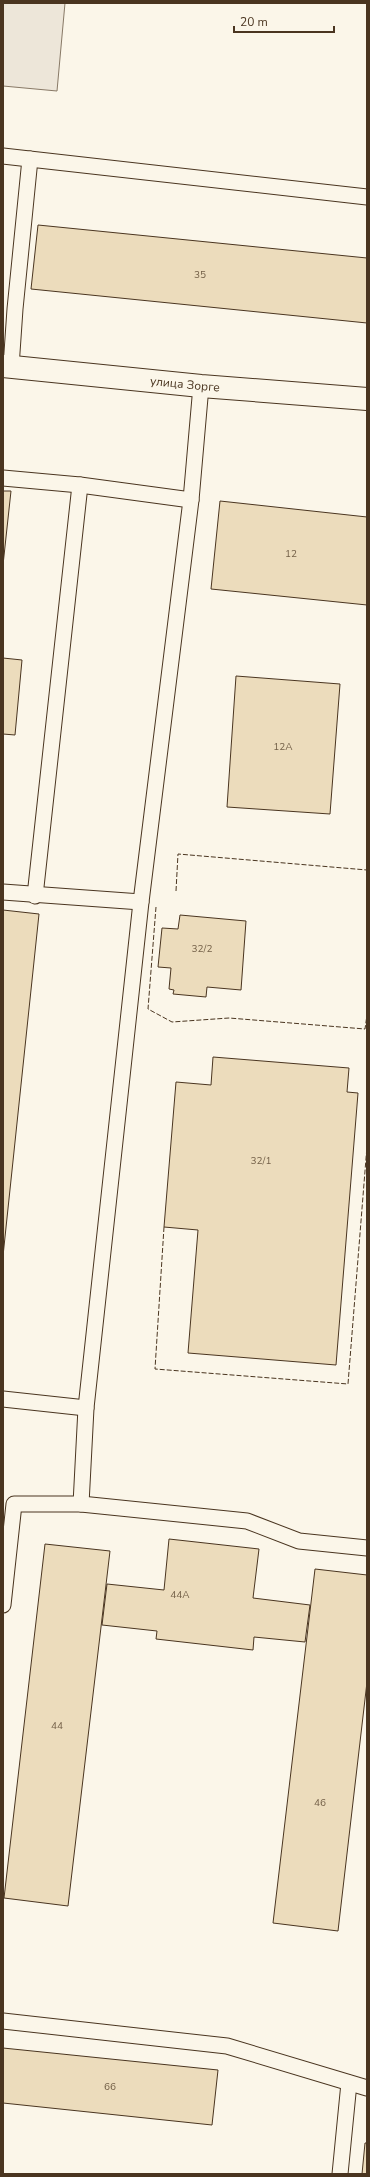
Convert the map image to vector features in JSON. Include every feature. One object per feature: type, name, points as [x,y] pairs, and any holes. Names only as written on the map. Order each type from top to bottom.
[{"type":"street","name":"улица Зорге","points":[[7,367],[201,386],[367,399]]},
{"type":"lane","points":[[3,156],[367,197]]},
{"type":"lane","points":[[7,367],[15,310],[30,158]]},
{"type":"lane","points":[[81,1504],[86,1408],[141,902],[191,500],[201,386]]},
{"type":"lane","points":[[3,478],[80,485],[191,500]]},
{"type":"lane","points":[[35,896],[80,485]]},
{"type":"lane","points":[[3,892],[35,896],[141,902]]},
{"type":"lane","points":[[3,1399],[86,1408]]},
{"type":"lane","points":[[3,1604],[14,1504],[81,1504],[247,1521],[299,1542],[367,1548]]},
{"type":"lane","points":[[3,2021],[226,2046],[367,2088]]},
{"type":"lane","points":[[340,2174],[349,2083]]},
{"type":"shaded area","points":[[3,3],[65,3],[57,91],[3,86]]},
{"type":"building","points":[[38,225],[367,258],[367,323],[31,289]]},
{"type":"building","points":[[3,491],[11,491],[3,565]]},
{"type":"building","points":[[220,501],[367,517],[367,605],[211,589]]},
{"type":"building","points":[[3,658],[22,660],[15,735],[3,734]]},
{"type":"building","points":[[236,676],[340,684],[330,814],[227,807]]},
{"type":"building","points":[[3,910],[39,914],[3,1256]]},
{"type":"building","points":[[180,915],[246,921],[241,990],[207,987],[206,997],[173,994],[174,990],[169,989],[171,968],[158,967],[162,928],[178,929]]},
{"type":"building","points":[[213,1057],[349,1068],[347,1092],[358,1093],[336,1365],[188,1353],[198,1230],[164,1227],[176,1082],[211,1085]]},
{"type":"building","points":[[169,1539],[259,1549],[253,1598],[310,1605],[305,1642],[254,1637],[253,1650],[156,1639],[157,1631],[102,1625],[107,1584],[164,1590]]},
{"type":"building","points":[[45,1544],[110,1551],[68,1906],[4,1898]]},
{"type":"building","points":[[315,1569],[367,1575],[367,1682],[338,1931],[273,1923]]},
{"type":"building","points":[[3,2048],[218,2070],[212,2125],[3,2103]]},
{"type":"building","points":[[365,2143],[367,2143],[367,2174],[362,2174]]},
{"type":"fence","points":[[176,891],[178,854],[367,870]]},
{"type":"fence","points":[[156,907],[148,1009],[172,1022],[229,1018],[365,1029],[367,1015]]},
{"type":"fence","points":[[164,1227],[155,1369],[348,1384],[367,1146]]}]
